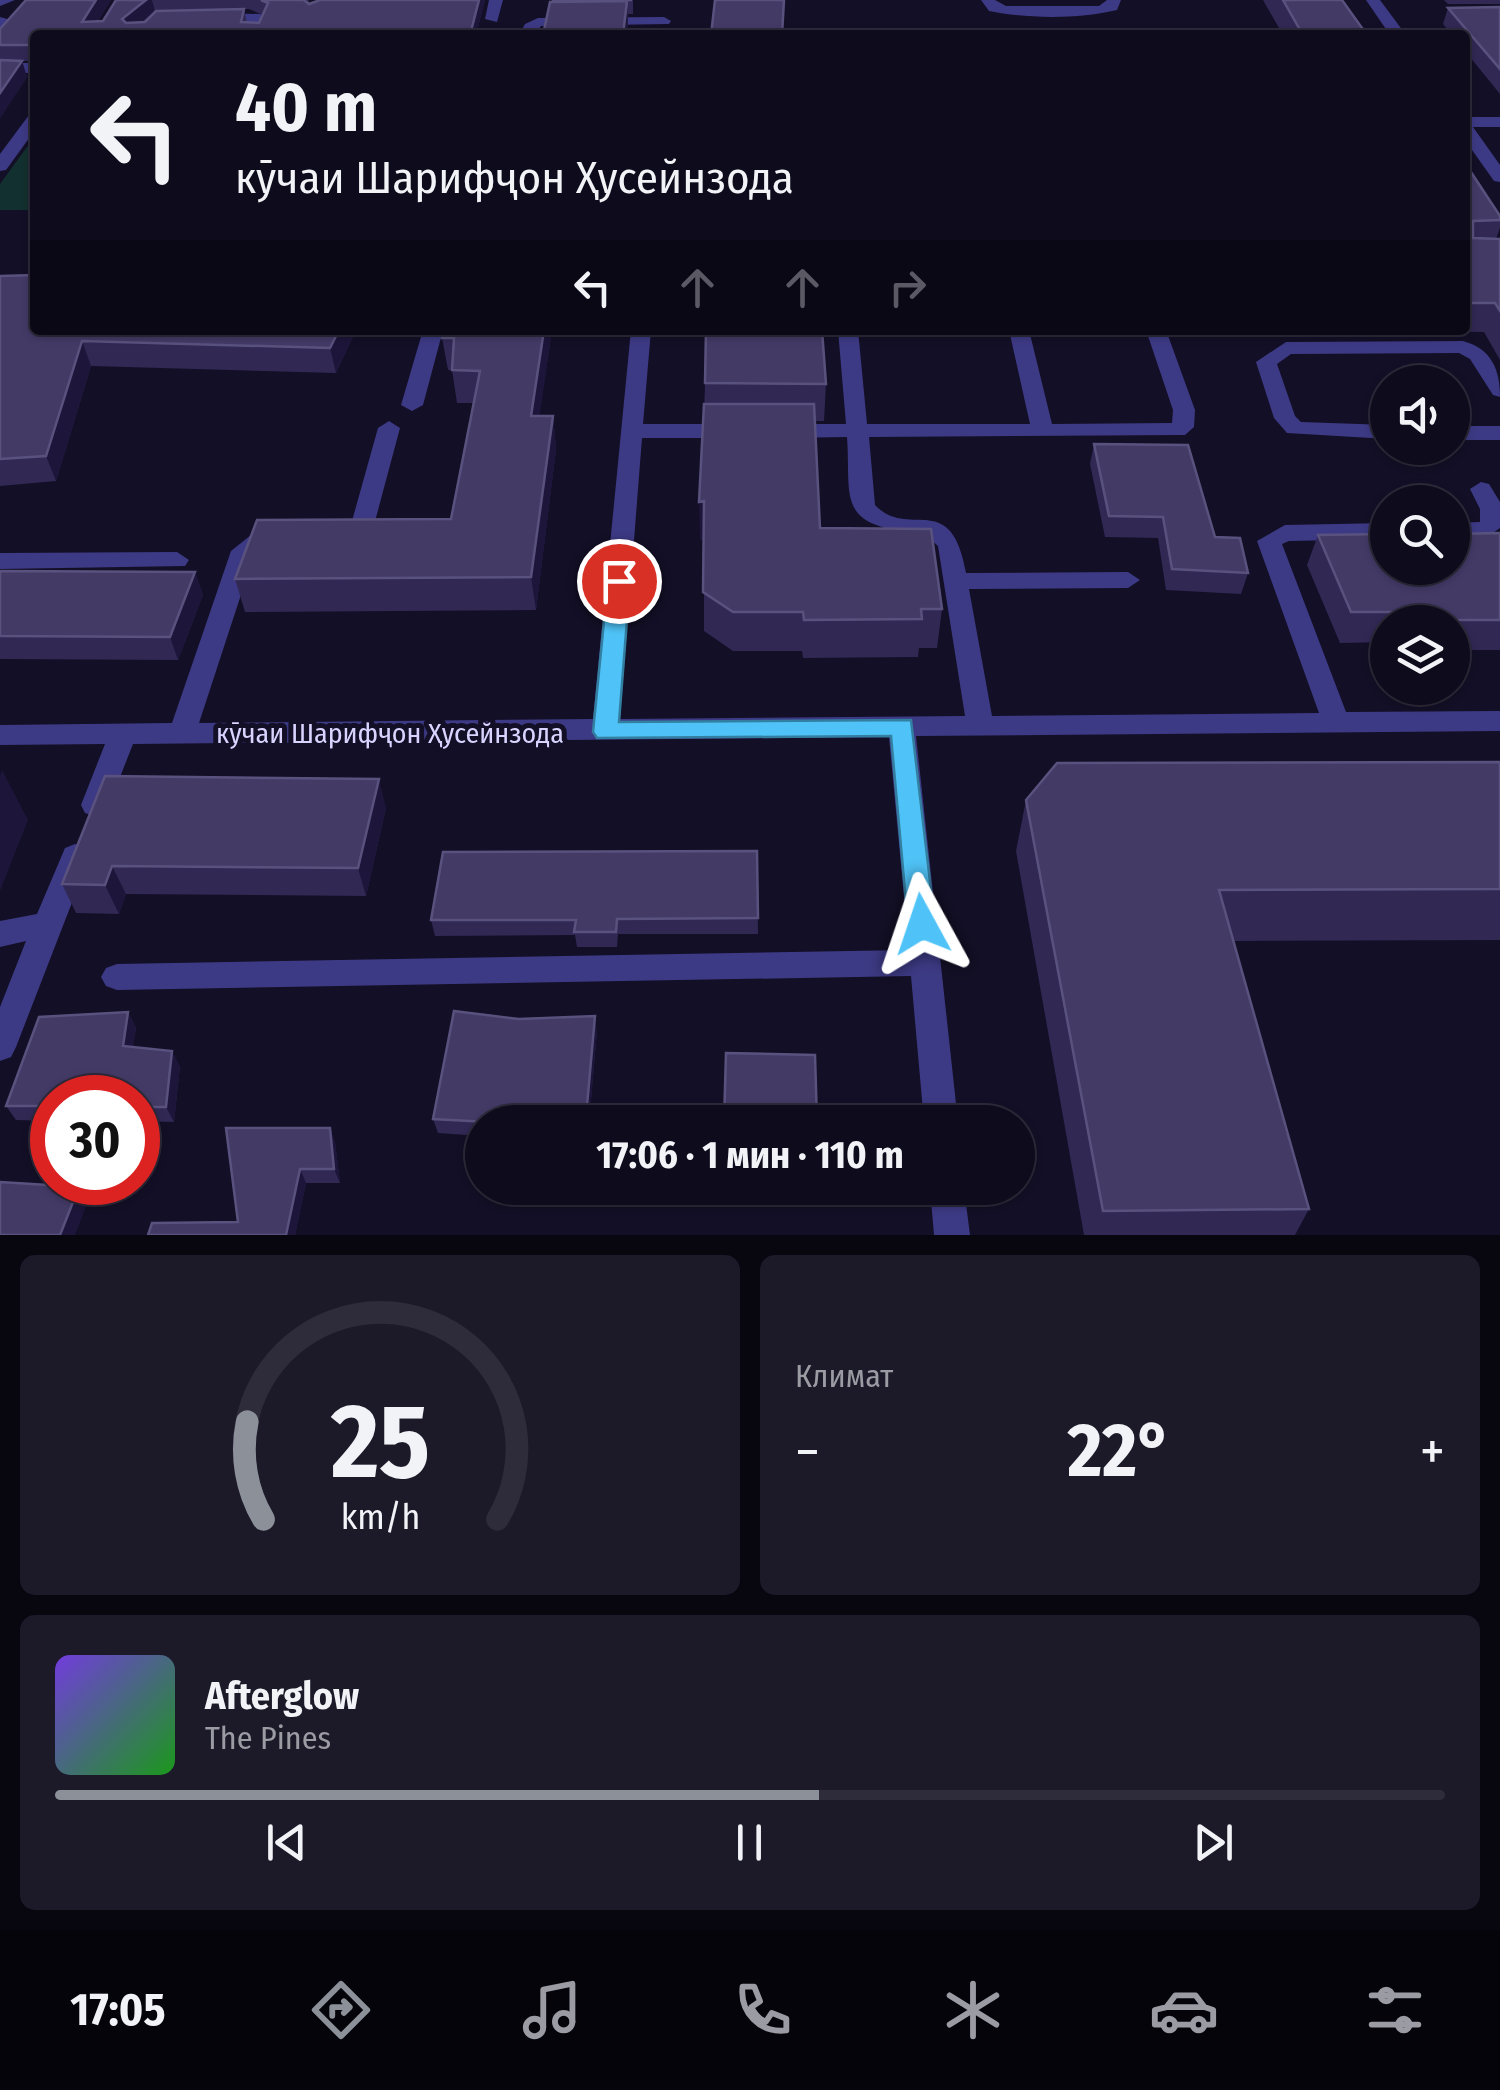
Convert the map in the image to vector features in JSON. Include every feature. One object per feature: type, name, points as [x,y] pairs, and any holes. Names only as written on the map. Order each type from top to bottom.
[{"type":"street","points":[[0,2],[8,0]]},
{"type":"street","points":[[492,19],[496,0]]},
{"type":"street","points":[[529,30],[538,22],[664,28],[666,0]]},
{"type":"street","points":[[988,0],[994,8],[1006,10],[1099,10],[1112,7],[1114,0]]},
{"type":"street","points":[[1373,0],[1394,30]]},
{"type":"street","points":[[190,18],[260,18],[256,30]]},
{"type":"street","points":[[0,68],[30,68]]},
{"type":"street","points":[[1470,110],[1500,110]]},
{"type":"street","points":[[1470,125],[1500,122]]},
{"type":"street","points":[[0,166],[30,125]]},
{"type":"street","points":[[1470,132],[1500,177]]},
{"type":"street","points":[[412,405],[432,335]]},
{"type":"street","points":[[606,732],[641,335]]},
{"type":"street","points":[[848,335],[868,515],[885,522],[921,524],[943,534],[949,543],[980,726]]},
{"type":"street","points":[[1021,335],[1043,432]]},
{"type":"street","points":[[633,431],[1166,432],[1183,427],[1184,410],[1158,335]]},
{"type":"street","points":[[1370,431],[1295,428],[1285,418],[1266,362],[1286,348],[1463,348],[1478,355],[1500,391]]},
{"type":"street","points":[[182,734],[244,551],[268,539],[338,537],[355,532],[368,512],[389,428]]},
{"type":"street","points":[[1470,433],[1500,433]]},
{"type":"street","points":[[1470,529],[1487,528],[1493,522],[1494,513],[1481,488]]},
{"type":"street","points":[[1336,722],[1268,541],[1285,533],[1370,531]]},
{"type":"street","points":[[0,561],[176,560]]},
{"type":"street","points":[[956,581],[1128,580]]},
{"type":"street","name":"кӯчаи Шарифҷон Ҳусейнзода","points":[[0,735],[1500,721]]},
{"type":"street","points":[[902,727],[939,1105]]},
{"type":"street","points":[[0,1047],[123,734]]},
{"type":"street","points":[[0,934],[49,924]]},
{"type":"street","points":[[117,978],[926,964]]},
{"type":"street","points":[[949,1205],[952,1235]]},
{"type":"green space","points":[[30,143],[30,210],[0,210],[0,184]]},
{"type":"building","points":[[26,0],[96,0],[82,22],[103,21],[116,0],[146,0],[122,19],[126,23],[145,22],[156,11],[244,9],[241,22],[259,23],[268,3],[261,0],[304,0],[309,4],[320,0],[479,0],[471,30],[30,30],[30,45],[0,45],[0,29]]},
{"type":"building","points":[[715,0],[784,0],[782,30],[712,30]]},
{"type":"building","points":[[1283,0],[1342,0],[1363,30],[1300,30]]},
{"type":"building","points":[[627,1],[624,30],[544,30],[550,2]]},
{"type":"building","points":[[1500,7],[1500,69],[1470,30],[1448,8]]},
{"type":"building","points":[[0,60],[22,61],[0,93]]},
{"type":"building","points":[[1470,171],[1500,216],[1500,220],[1473,221],[1473,238],[1500,239],[1500,311],[1495,303],[1470,303]]},
{"type":"building","points":[[30,275],[30,335],[336,335],[330,348],[82,341],[46,456],[0,459],[0,276]]},
{"type":"building","points":[[543,335],[531,416],[553,416],[531,577],[235,579],[257,520],[451,519],[480,371],[452,370],[454,338],[442,338]]},
{"type":"building","points":[[706,335],[822,335],[826,384],[705,383]]},
{"type":"building","points":[[704,404],[814,404],[820,528],[931,529],[942,609],[921,609],[922,619],[804,620],[803,612],[733,612],[703,592],[704,501],[699,502]]},
{"type":"building","points":[[1094,444],[1188,445],[1215,537],[1240,538],[1248,573],[1172,569],[1163,517],[1109,516]]},
{"type":"building","points":[[1500,533],[1500,620],[1470,620],[1470,605],[1370,605],[1370,612],[1351,612],[1318,535],[1370,534],[1370,585],[1470,585],[1470,534]]},
{"type":"building","points":[[0,571],[195,572],[170,637],[0,636]]},
{"type":"building","points":[[1500,762],[1500,889],[1219,890],[1309,1209],[1103,1211],[1026,800],[1057,763]]},
{"type":"building","points":[[105,776],[379,779],[358,868],[112,866],[105,885],[62,884]]},
{"type":"building","points":[[757,851],[758,918],[617,919],[616,932],[574,932],[576,920],[431,920],[443,852]]},
{"type":"building","points":[[454,1011],[519,1019],[595,1016],[587,1105],[465,1105],[465,1121],[433,1119]]},
{"type":"building","points":[[128,1012],[123,1046],[172,1051],[166,1107],[160,1107],[160,1075],[30,1075],[30,1106],[6,1106],[39,1017]]},
{"type":"building","points":[[726,1053],[815,1055],[816,1105],[724,1105]]},
{"type":"building","points":[[226,1128],[330,1128],[334,1169],[300,1169],[286,1235],[148,1235],[152,1223],[238,1222]]},
{"type":"building","points":[[0,1182],[30,1184],[30,1205],[72,1205],[60,1235],[0,1235]]},
{"type":"route","points":[[619,581],[606,732],[902,727],[922,924]]}]
